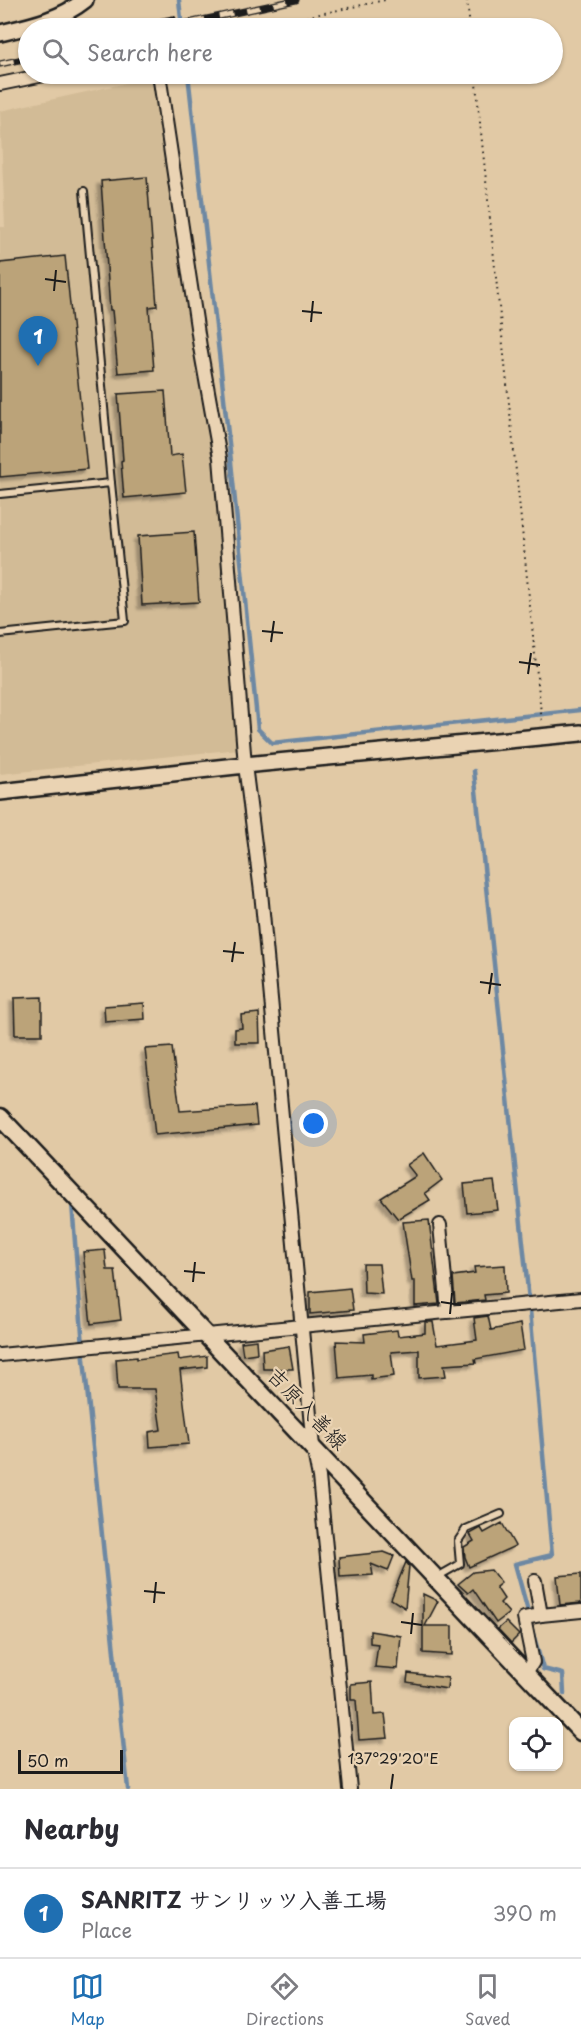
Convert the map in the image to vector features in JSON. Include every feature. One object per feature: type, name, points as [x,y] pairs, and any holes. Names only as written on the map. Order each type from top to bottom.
[{"type":"main road","name":"吉原入善線","points":[[0,1117],[581,1732]]},
{"type":"street","points":[[55,18],[72,10],[85,0]]},
{"type":"street","points":[[0,33],[18,29]]},
{"type":"street","points":[[0,84],[18,80]]},
{"type":"street","points":[[161,84],[200,346],[220,458],[245,765],[262,903],[303,1327],[312,1447],[319,1477],[350,1789]]},
{"type":"street","points":[[0,792],[245,765],[581,733]]},
{"type":"street","points":[[440,1225],[448,1312]]},
{"type":"street","points":[[0,1355],[581,1299]]},
{"type":"street","points":[[535,1581],[541,1615]]},
{"type":"street","points":[[526,1673],[533,1662],[524,1618],[581,1611]]},
{"type":"lane","points":[[0,634],[125,621],[84,191]]},
{"type":"lane","points":[[0,494],[111,483]]},
{"type":"lane","points":[[436,1577],[460,1564],[458,1541],[466,1529],[501,1514]]},
{"type":"path","points":[[301,18],[385,0]]},
{"type":"path","points":[[467,0],[469,18]]},
{"type":"path","points":[[476,84],[544,737]]},
{"type":"shaded area","points":[[122,84],[155,84],[189,294],[200,394],[214,456],[239,749],[0,774],[0,227],[5,227],[0,111]]},
{"type":"building","points":[[147,177],[157,306],[149,307],[154,370],[118,373],[112,310],[110,310],[101,181]]},
{"type":"building","points":[[65,256],[87,469],[0,477],[0,263]]},
{"type":"building","points":[[165,391],[170,456],[182,454],[186,492],[124,498],[118,394]]},
{"type":"building","points":[[194,532],[199,602],[142,605],[138,536]]},
{"type":"building","points":[[42,997],[42,1035],[15,1035],[14,998]]},
{"type":"building","points":[[144,1003],[145,1019],[105,1022],[104,1006]]},
{"type":"building","points":[[259,1013],[260,1043],[235,1043],[235,1029],[242,1028],[241,1015]]},
{"type":"building","points":[[172,1047],[180,1111],[255,1106],[257,1125],[155,1135],[145,1049]]},
{"type":"building","points":[[424,1153],[442,1180],[425,1193],[430,1200],[398,1219],[381,1198],[416,1176],[407,1165]]},
{"type":"building","points":[[494,1181],[498,1210],[467,1213],[464,1184]]},
{"type":"building","points":[[429,1220],[439,1304],[415,1306],[415,1281],[412,1281],[403,1222]]},
{"type":"building","points":[[105,1250],[107,1270],[115,1270],[121,1320],[91,1324],[83,1252]]},
{"type":"building","points":[[363,1264],[379,1264],[382,1294],[364,1293]]},
{"type":"building","points":[[505,1265],[506,1293],[484,1295],[485,1300],[455,1303],[453,1276],[475,1273],[474,1267]]},
{"type":"building","points":[[350,1288],[353,1310],[310,1314],[310,1292]]},
{"type":"building","points":[[488,1316],[491,1330],[520,1324],[524,1350],[475,1359],[476,1363],[444,1365],[446,1376],[419,1378],[419,1350],[391,1352],[394,1376],[371,1379],[371,1375],[339,1378],[336,1341],[365,1342],[364,1334],[397,1330],[398,1336],[425,1333],[425,1322],[433,1322],[437,1345],[477,1340],[474,1318]]},
{"type":"building","points":[[256,1340],[257,1353],[243,1355],[241,1342]]},
{"type":"building","points":[[289,1346],[293,1369],[263,1369],[262,1350]]},
{"type":"building","points":[[178,1354],[179,1360],[207,1356],[207,1367],[180,1370],[189,1444],[150,1447],[149,1432],[161,1430],[155,1389],[118,1389],[116,1359]]},
{"type":"building","points":[[502,1523],[515,1546],[469,1567],[464,1547],[474,1541],[470,1534],[481,1528],[484,1533]]},
{"type":"building","points":[[384,1552],[394,1556],[388,1571],[371,1564],[373,1575],[340,1577],[339,1557]]},
{"type":"building","points":[[406,1562],[409,1566],[405,1608],[391,1599]]},
{"type":"building","points":[[491,1570],[501,1583],[496,1587],[504,1599],[500,1603],[509,1613],[496,1623],[473,1589],[468,1593],[458,1584],[473,1572]]},
{"type":"building","points":[[581,1574],[581,1603],[560,1605],[557,1576]]},
{"type":"building","points":[[423,1594],[438,1601],[425,1626],[452,1626],[452,1655],[423,1653]]},
{"type":"building","points":[[506,1622],[519,1635],[511,1643],[498,1629]]},
{"type":"building","points":[[370,1631],[401,1636],[398,1669],[375,1667],[378,1644],[370,1643]]},
{"type":"building","points":[[408,1673],[448,1678],[447,1689],[407,1682]]},
{"type":"building","points":[[372,1682],[374,1715],[385,1714],[388,1738],[359,1740],[356,1700],[351,1700],[351,1684]]},
{"type":"waterway","points":[[179,0],[181,18]]},
{"type":"waterway","points":[[189,84],[258,729],[272,743],[581,710]]},
{"type":"waterway","points":[[474,771],[530,1310],[552,1555],[515,1564],[529,1615]]},
{"type":"waterway","points":[[0,1129],[11,1140]]},
{"type":"waterway","points":[[69,1200],[72,1203],[84,1359],[128,1789]]},
{"type":"waterway","points":[[531,1626],[543,1669],[563,1674],[564,1694]]},
{"type":"railway","points":[[211,18],[296,0]]},
{"type":"railway","points":[[0,64],[18,60]]},
{"type":"place","name":"SANRITZ サンリッツ入善工場","points":[[38,366]]}]
